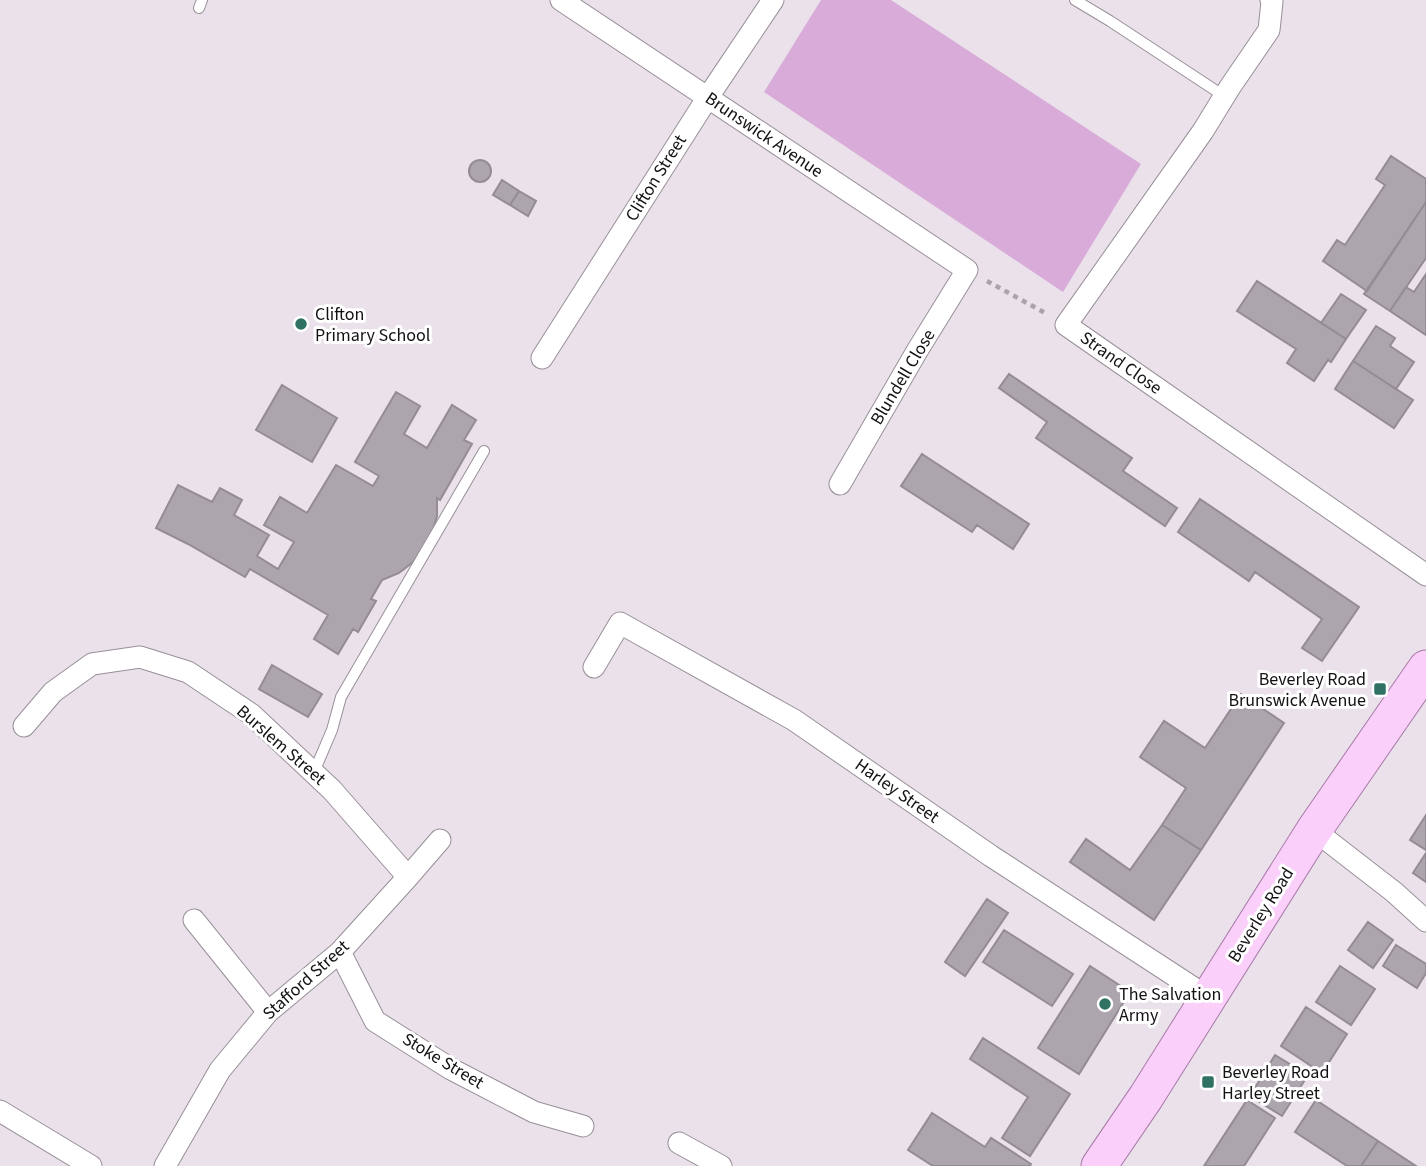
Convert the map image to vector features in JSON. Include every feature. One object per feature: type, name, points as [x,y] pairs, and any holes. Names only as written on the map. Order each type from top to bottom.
[{"type":"main road","name":"Beverley Road","points":[[1100,1166],[1314,830],[1426,667]]},
{"type":"street","name":"Brunswick Avenue","points":[[561,0],[967,270]]},
{"type":"street","name":"Clifton Street","points":[[542,358],[708,97],[774,0]]},
{"type":"street","name":"Strand Close","points":[[1271,0],[1269,30],[1203,131],[1066,325],[1426,575]]},
{"type":"street","name":"Blundell Close","points":[[840,484],[967,270]]},
{"type":"street","name":"Harley Street","points":[[594,667],[620,623],[794,720],[991,856],[1209,998]]},
{"type":"street","name":"Burslem Street","points":[[24,726],[53,692],[92,664],[140,657],[188,672],[251,714],[314,772],[408,877]]},
{"type":"street","points":[[1314,830],[1394,892],[1426,921]]},
{"type":"street","name":"Stafford Street","points":[[165,1166],[220,1069],[268,1012],[340,952],[440,840]]},
{"type":"street","points":[[194,920],[268,1012]]},
{"type":"street","name":"Stoke Street","points":[[340,952],[375,1021],[451,1069],[534,1112],[583,1126]]},
{"type":"street","points":[[0,1111],[91,1166]]},
{"type":"street","points":[[679,1143],[721,1166]]},
{"type":"lane","points":[[1075,0],[1224,96]]},
{"type":"lane","points":[[314,772],[332,730],[341,697],[484,451]]},
{"type":"path","points":[[967,270],[1066,325]]},
{"type":"shaded area","points":[[821,0],[891,0],[1141,164],[1063,292],[764,92]]},
{"type":"building","points":[[1391,156],[1426,179],[1426,202],[1367,291],[1323,261],[1337,240],[1345,245],[1385,185],[1376,179]]},
{"type":"building","points":[[480,160],[488,163],[491,171],[488,179],[480,182],[472,179],[469,171],[472,163]]},
{"type":"building","points":[[502,180],[519,191],[510,205],[493,195]]},
{"type":"building","points":[[519,191],[536,201],[528,216],[510,205]]},
{"type":"building","points":[[1426,202],[1426,258],[1390,311],[1364,294]]},
{"type":"building","points":[[1426,274],[1426,335],[1390,311],[1406,287],[1414,292]]},
{"type":"building","points":[[1257,281],[1346,339],[1314,381],[1287,363],[1296,349],[1237,311]]},
{"type":"building","points":[[1341,294],[1366,310],[1346,339],[1321,323]]},
{"type":"building","points":[[1376,326],[1395,338],[1390,346],[1414,362],[1396,389],[1353,361]]},
{"type":"building","points":[[1353,361],[1413,400],[1394,428],[1335,389]]},
{"type":"building","points":[[1009,374],[1132,458],[1123,471],[1177,508],[1165,526],[1036,438],[1047,422],[999,388]]},
{"type":"building","points":[[282,385],[337,418],[312,462],[256,430]]},
{"type":"building","points":[[396,392],[420,406],[404,434],[427,448],[452,405],[476,420],[464,440],[472,444],[440,500],[437,498],[437,516],[424,549],[399,573],[382,580],[371,599],[376,601],[358,632],[353,629],[338,654],[314,639],[328,615],[250,569],[245,577],[156,528],[178,485],[212,502],[220,488],[242,500],[234,515],[269,535],[257,556],[278,569],[294,542],[264,525],[280,497],[307,513],[336,465],[373,486],[379,476],[355,462]]},
{"type":"building","points":[[922,454],[1029,524],[1013,549],[977,525],[972,532],[901,486]]},
{"type":"building","points":[[1200,499],[1359,607],[1322,661],[1302,648],[1322,619],[1255,572],[1249,581],[1178,532]]},
{"type":"building","points":[[272,665],[322,694],[308,717],[259,689]]},
{"type":"building","points":[[1241,694],[1284,723],[1201,850],[1162,825],[1186,788],[1140,757],[1164,721],[1205,748]]},
{"type":"building","points":[[1426,815],[1426,850],[1410,840]]},
{"type":"building","points":[[1162,825],[1201,850],[1154,920],[1070,862],[1086,839],[1130,870]]},
{"type":"building","points":[[1426,853],[1426,882],[1413,873]]},
{"type":"building","points":[[987,899],[1008,913],[965,976],[945,962]]},
{"type":"building","points":[[1368,922],[1393,940],[1373,968],[1348,950]]},
{"type":"building","points":[[1004,930],[1073,974],[1052,1006],[983,962]]},
{"type":"building","points":[[1396,945],[1426,964],[1426,973],[1417,988],[1383,966]]},
{"type":"building","points":[[1090,966],[1130,992],[1079,1074],[1038,1048]]},
{"type":"building","points":[[1340,966],[1375,989],[1351,1025],[1316,1002]]},
{"type":"building","points":[[1306,1007],[1347,1034],[1322,1073],[1281,1046]]},
{"type":"building","points":[[983,1038],[1070,1094],[1030,1156],[1002,1138],[1028,1097],[970,1059]]},
{"type":"building","points":[[1275,1055],[1308,1075],[1282,1116],[1250,1096]]},
{"type":"building","points":[[1247,1100],[1275,1118],[1244,1166],[1204,1166]]},
{"type":"building","points":[[1316,1100],[1378,1141],[1361,1166],[1347,1166],[1295,1132]]},
{"type":"building","points":[[932,1113],[985,1147],[991,1138],[1031,1164],[1030,1166],[933,1166],[908,1150]]},
{"type":"building","points":[[1378,1141],[1416,1166],[1361,1166]]},
{"type":"place","name":"Clifton Primary School","points":[[301,324]]},
{"type":"place","name":"Beverley Road Brunswick Avenue","points":[[1380,689]]},
{"type":"place","name":"The Salvation Army","points":[[1105,1004]]},
{"type":"place","name":"Beverley Road Harley Street","points":[[1208,1082]]}]
